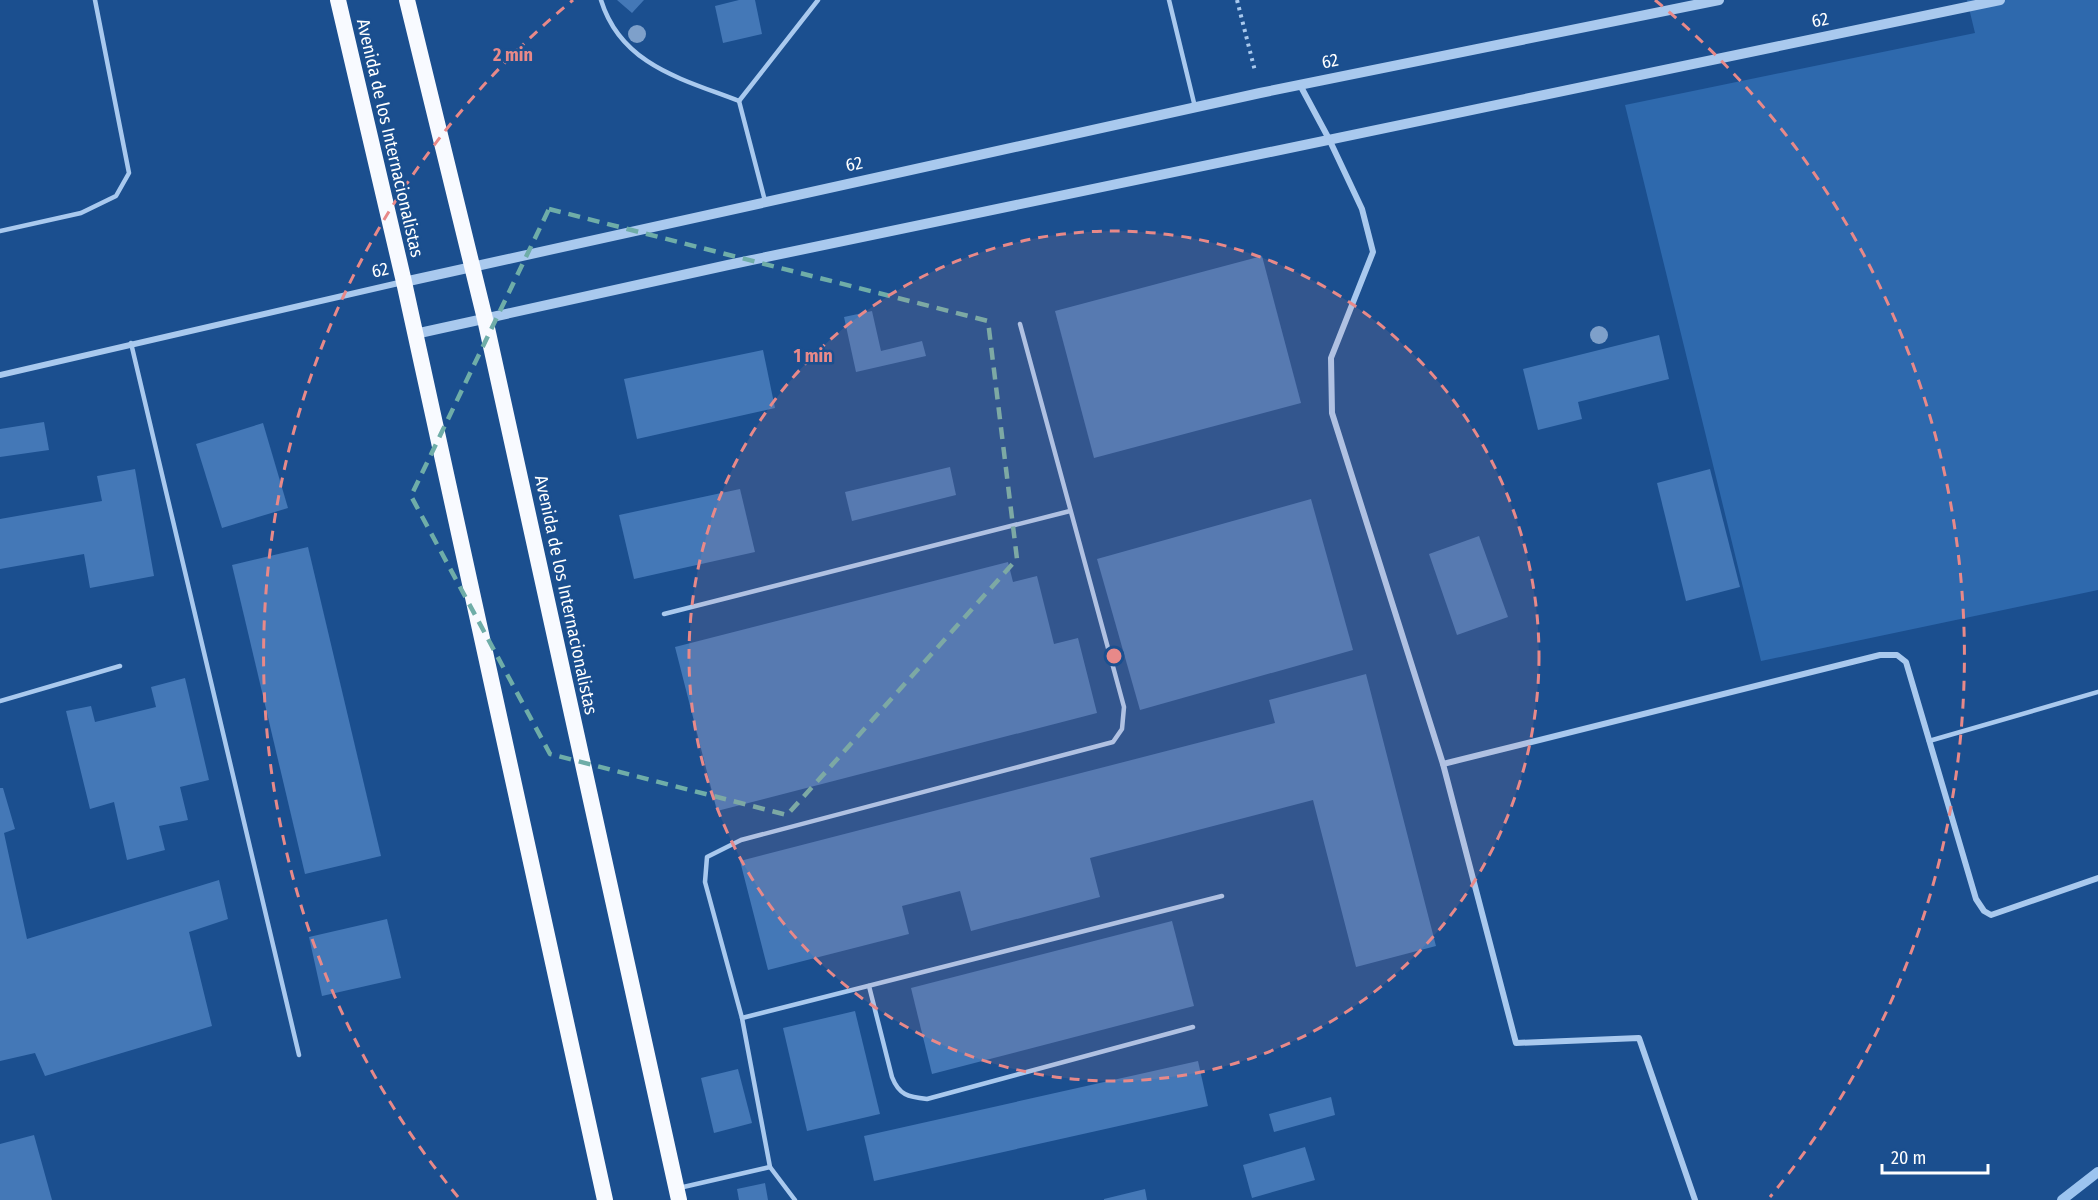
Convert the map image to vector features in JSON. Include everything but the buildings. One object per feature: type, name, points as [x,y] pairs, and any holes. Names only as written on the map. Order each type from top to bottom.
[{"type":"highway","name":"Avenida de los Internacionalistas","points":[[338,0],[404,282],[605,1200]]},
{"type":"highway","name":"Avenida de los Internacionalistas","points":[[407,0],[485,319],[678,1194]]},
{"type":"street","name":"62","points":[[0,375],[131,343],[1299,84],[1719,0]]},
{"type":"street","name":"62","points":[[415,334],[1329,139],[2000,0]]},
{"type":"street","points":[[1299,84],[1329,139],[1362,209],[1373,252],[1331,358],[1332,413],[1443,764],[1515,1043],[1639,1038],[1695,1200]]},
{"type":"street","points":[[1443,764],[1880,655],[1897,655],[1906,662],[1976,899],[1984,910],[1991,915],[2098,878]]},
{"type":"lane","points":[[0,231],[81,213],[116,196],[129,173],[95,0]]},
{"type":"lane","points":[[601,0],[626,46],[657,69],[739,101]]},
{"type":"lane","points":[[739,101],[818,0]]},
{"type":"lane","points":[[1169,0],[1195,107]]},
{"type":"lane","points":[[739,101],[765,201]]},
{"type":"lane","points":[[795,1200],[770,1167],[742,1018],[705,882],[707,857],[741,840],[1113,742],[1122,729],[1124,707],[1020,324]]},
{"type":"lane","points":[[131,343],[299,1055]]},
{"type":"lane","points":[[664,614],[1070,511]]},
{"type":"lane","points":[[0,701],[120,666]]},
{"type":"lane","points":[[1929,741],[2098,692]]},
{"type":"lane","points":[[742,1018],[1222,896]]},
{"type":"lane","points":[[869,986],[892,1077],[897,1090],[909,1097],[927,1099],[1193,1027]]},
{"type":"lane","points":[[678,1194],[770,1167]]},
{"type":"path","points":[[1237,0],[1260,93]]},
{"type":"highlighted area","points":[[549,209],[988,321],[1017,559],[787,815],[550,754],[411,496]]},
{"type":"shaded area","points":[[1967,0],[2098,0],[2098,590],[1761,661],[1625,105],[1975,33]]},
{"type":"waterway","points":[[2062,1200],[2098,1172]]}]
